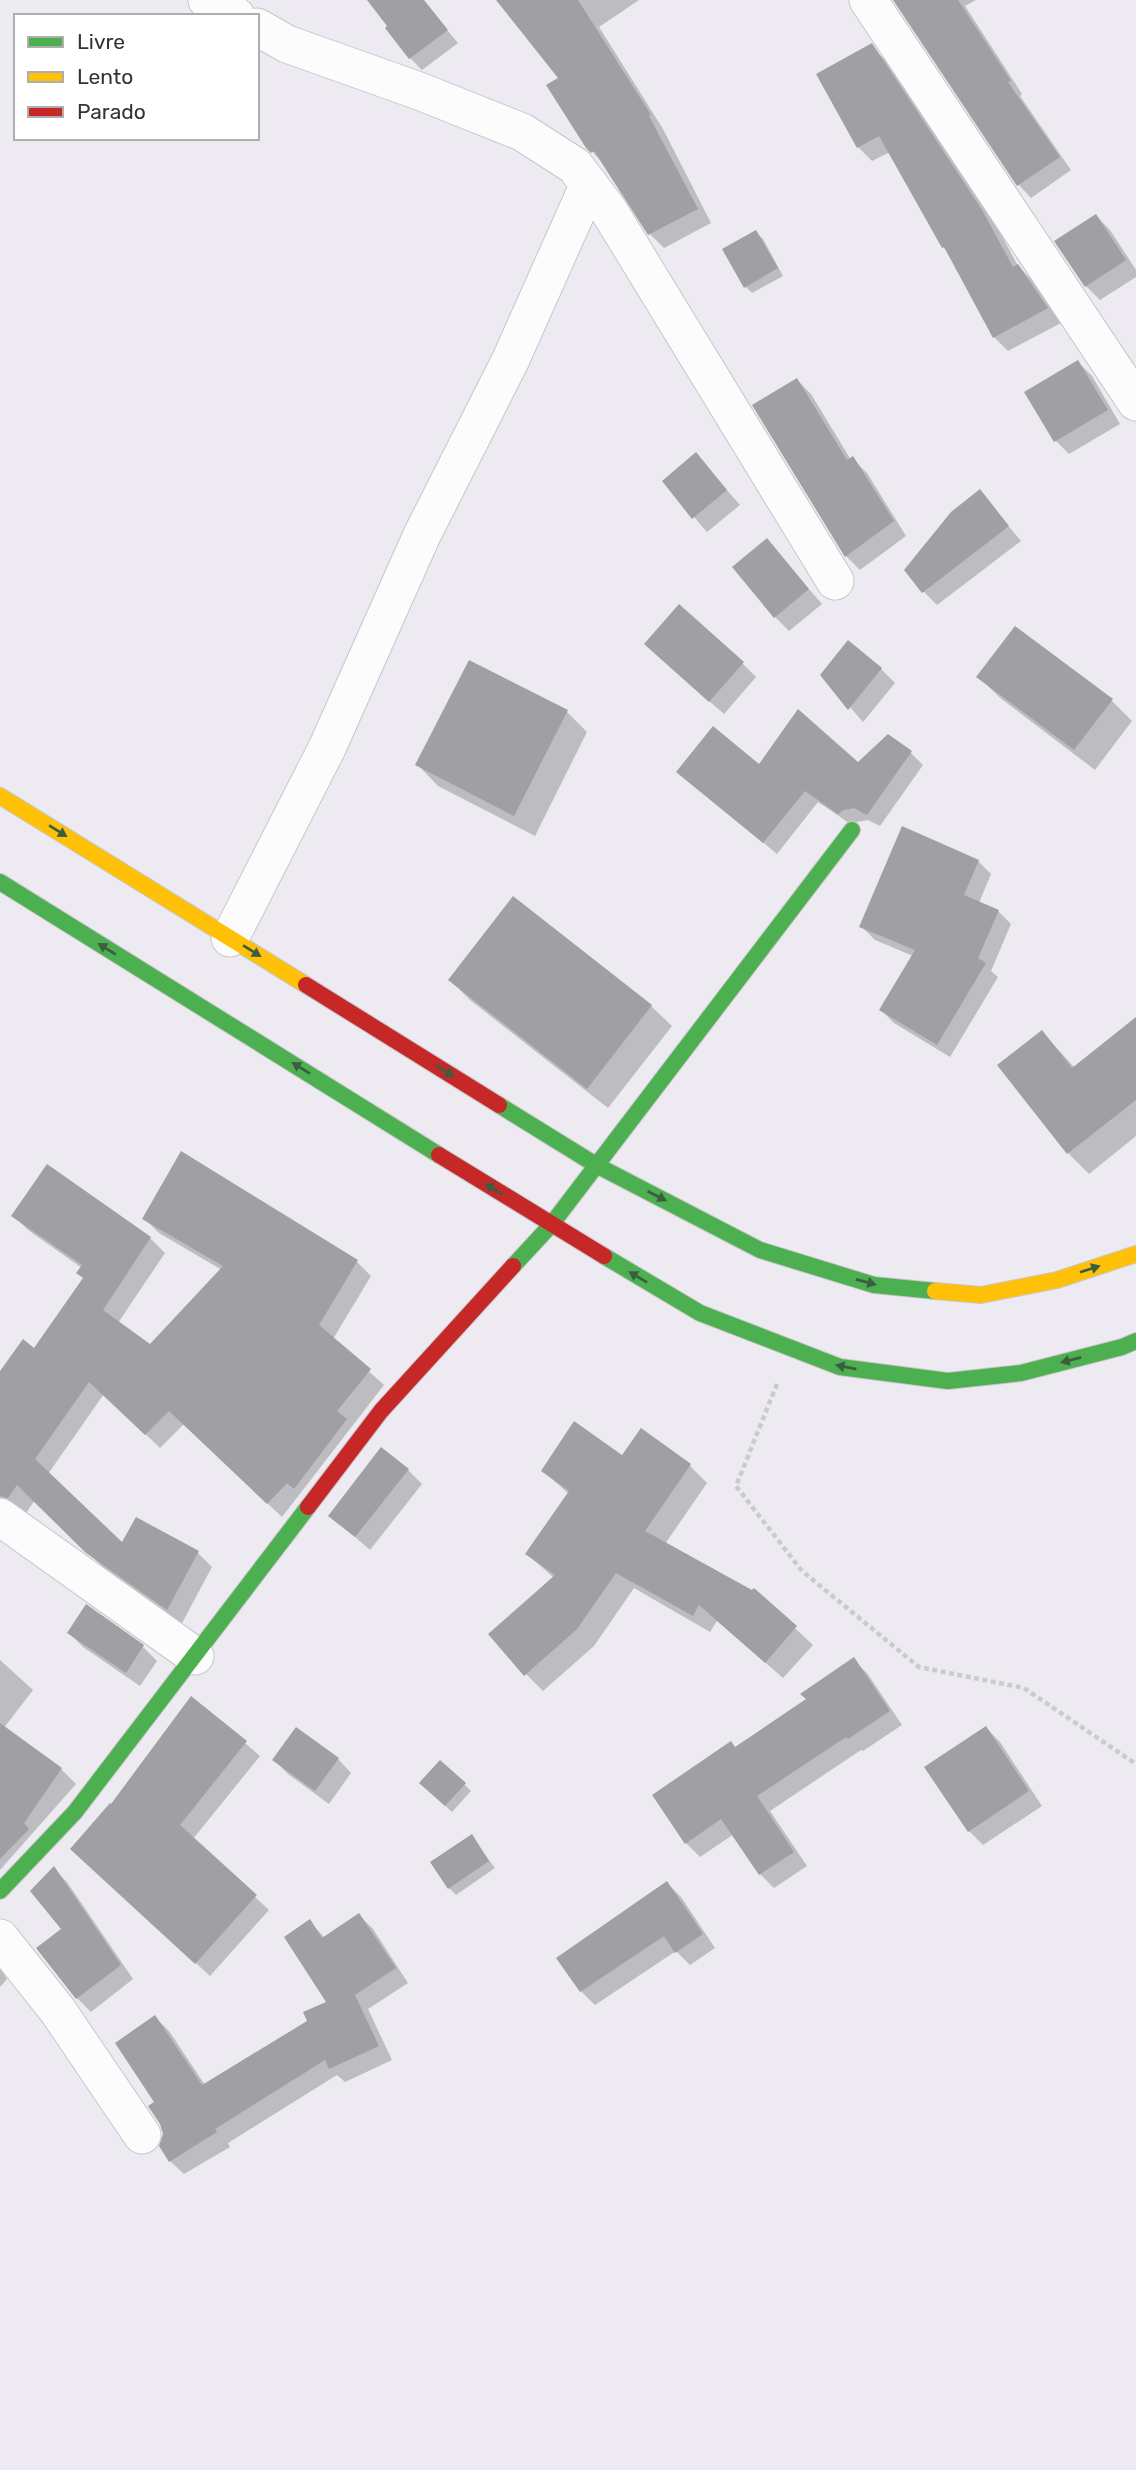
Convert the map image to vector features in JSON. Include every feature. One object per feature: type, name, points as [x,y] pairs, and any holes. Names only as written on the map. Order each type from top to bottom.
[{"type":"main road","points":[[0,796],[596,1165],[760,1250],[874,1285],[981,1295],[1057,1280],[1136,1254]]},
{"type":"main road","points":[[0,1891],[75,1812],[381,1411],[551,1225],[852,831]]},
{"type":"main road","points":[[0,882],[551,1225],[700,1313],[840,1367],[948,1381],[1021,1373],[1136,1341]]},
{"type":"street","points":[[207,0],[232,14]]},
{"type":"street","points":[[868,0],[1136,402]]},
{"type":"street","points":[[259,28],[287,44],[419,91],[522,132],[575,166],[609,211],[835,581]]},
{"type":"street","points":[[230,937],[327,748],[422,534],[511,359],[589,184]]},
{"type":"street","points":[[0,1517],[195,1656]]},
{"type":"street","points":[[0,1938],[58,2011],[142,2135]]},
{"type":"path","points":[[825,1361],[779,1381],[736,1486],[744,1497],[802,1571],[919,1667],[1024,1688],[1136,1764]]},
{"type":"building","points":[[367,0],[424,0],[448,30],[409,59]]},
{"type":"building","points":[[496,0],[578,0],[651,115],[649,116],[698,209],[648,235],[594,151],[591,153],[586,148],[546,85],[558,78]]},
{"type":"building","points":[[893,0],[958,0],[1011,81],[1008,82],[1060,157],[1017,186]]},
{"type":"building","points":[[872,43],[982,210],[1013,267],[1018,264],[1048,308],[993,338],[879,136],[857,148],[816,74]]},
{"type":"building","points":[[1096,214],[1126,260],[1085,287],[1054,241]]},
{"type":"building","points":[[756,230],[778,268],[744,288],[722,249]]},
{"type":"building","points":[[1078,360],[1108,410],[1054,442],[1024,392]]},
{"type":"building","points":[[797,378],[847,460],[853,456],[894,521],[845,557],[752,405]]},
{"type":"building","points":[[696,452],[727,490],[692,519],[662,481]]},
{"type":"building","points":[[980,489],[1009,526],[922,593],[904,570],[951,512]]},
{"type":"building","points":[[767,538],[809,589],[774,618],[732,567]]},
{"type":"building","points":[[679,604],[744,662],[709,702],[644,644]]},
{"type":"building","points":[[1015,626],[1113,699],[1074,750],[976,677]]},
{"type":"building","points":[[848,640],[882,668],[848,710],[820,675]]},
{"type":"building","points":[[469,660],[568,710],[514,816],[415,765]]},
{"type":"building","points":[[798,709],[858,762],[888,734],[912,751],[867,815],[854,808],[838,814],[805,791],[763,843],[676,772],[713,726],[759,764]]},
{"type":"building","points":[[902,826],[979,860],[964,895],[999,910],[978,958],[986,963],[937,1045],[879,1010],[915,950],[859,927]]},
{"type":"building","points":[[513,896],[652,1005],[587,1089],[448,980]]},
{"type":"building","points":[[1136,1017],[1136,1100],[1067,1154],[997,1065],[1042,1030],[1072,1068]]},
{"type":"building","points":[[181,1151],[358,1260],[319,1325],[371,1369],[337,1411],[347,1419],[294,1489],[287,1483],[267,1504],[169,1411],[145,1435],[89,1382],[35,1459],[122,1542],[136,1517],[199,1551],[167,1610],[86,1553],[17,1485],[8,1498],[0,1496],[0,1371],[23,1339],[34,1348],[83,1278],[76,1273],[82,1265],[11,1216],[47,1164],[151,1237],[103,1310],[150,1344],[223,1266],[142,1219]]},
{"type":"building","points":[[574,1421],[622,1455],[641,1428],[691,1464],[645,1531],[752,1590],[754,1588],[797,1626],[765,1663],[699,1605],[693,1616],[616,1573],[577,1629],[524,1676],[488,1634],[555,1575],[525,1554],[569,1491],[541,1471]]},
{"type":"building","points":[[381,1447],[409,1469],[355,1537],[328,1516]]},
{"type":"building","points":[[86,1604],[144,1645],[126,1673],[67,1633]]},
{"type":"building","points":[[854,1657],[890,1711],[757,1796],[794,1852],[759,1875],[721,1819],[685,1844],[652,1795],[731,1741],[735,1747],[806,1699],[800,1694]]},
{"type":"building","points":[[191,1696],[247,1741],[180,1825],[257,1895],[195,1964],[70,1849],[111,1804]]},
{"type":"building","points":[[0,1723],[62,1768],[24,1823],[29,1829],[0,1859]]},
{"type":"building","points":[[986,1726],[1029,1791],[968,1832],[924,1767]]},
{"type":"building","points":[[296,1727],[339,1758],[315,1791],[272,1760]]},
{"type":"building","points":[[440,1760],[466,1783],[445,1806],[419,1783]]},
{"type":"building","points":[[472,1834],[489,1861],[448,1889],[430,1862]]},
{"type":"building","points":[[54,1866],[121,1965],[76,1999],[36,1948],[61,1929],[30,1891]]},
{"type":"building","points":[[667,1881],[703,1934],[675,1953],[664,1936],[580,1992],[556,1958]]},
{"type":"building","points":[[359,1913],[396,1968],[355,1995],[379,2046],[329,2069],[325,2060],[215,2129],[217,2132],[169,2162],[159,2146],[163,2134],[160,2124],[148,2106],[154,2102],[115,2043],[155,2015],[202,2085],[307,2021],[303,2012],[326,2002],[284,1937],[310,1919],[322,1938]]},
{"type":"traffic: fast","points":[[513,1266],[551,1225],[852,830]]},
{"type":"traffic: fast","points":[[0,882],[439,1155]]},
{"type":"traffic: fast","points":[[499,1105],[596,1165],[760,1250],[874,1285],[935,1291]]},
{"type":"traffic: fast","points":[[604,1256],[700,1313],[840,1367],[948,1381],[1021,1373],[1136,1341]]},
{"type":"traffic: fast","points":[[0,1891],[75,1812],[308,1507]]},
{"type":"traffic: slow","points":[[0,796],[306,985]]},
{"type":"traffic: slow","points":[[935,1291],[981,1295],[1057,1280],[1136,1254]]},
{"type":"traffic: jam","points":[[306,985],[499,1105]]},
{"type":"traffic: jam","points":[[439,1155],[604,1256]]},
{"type":"traffic: jam","points":[[308,1507],[381,1411],[513,1266]]}]
